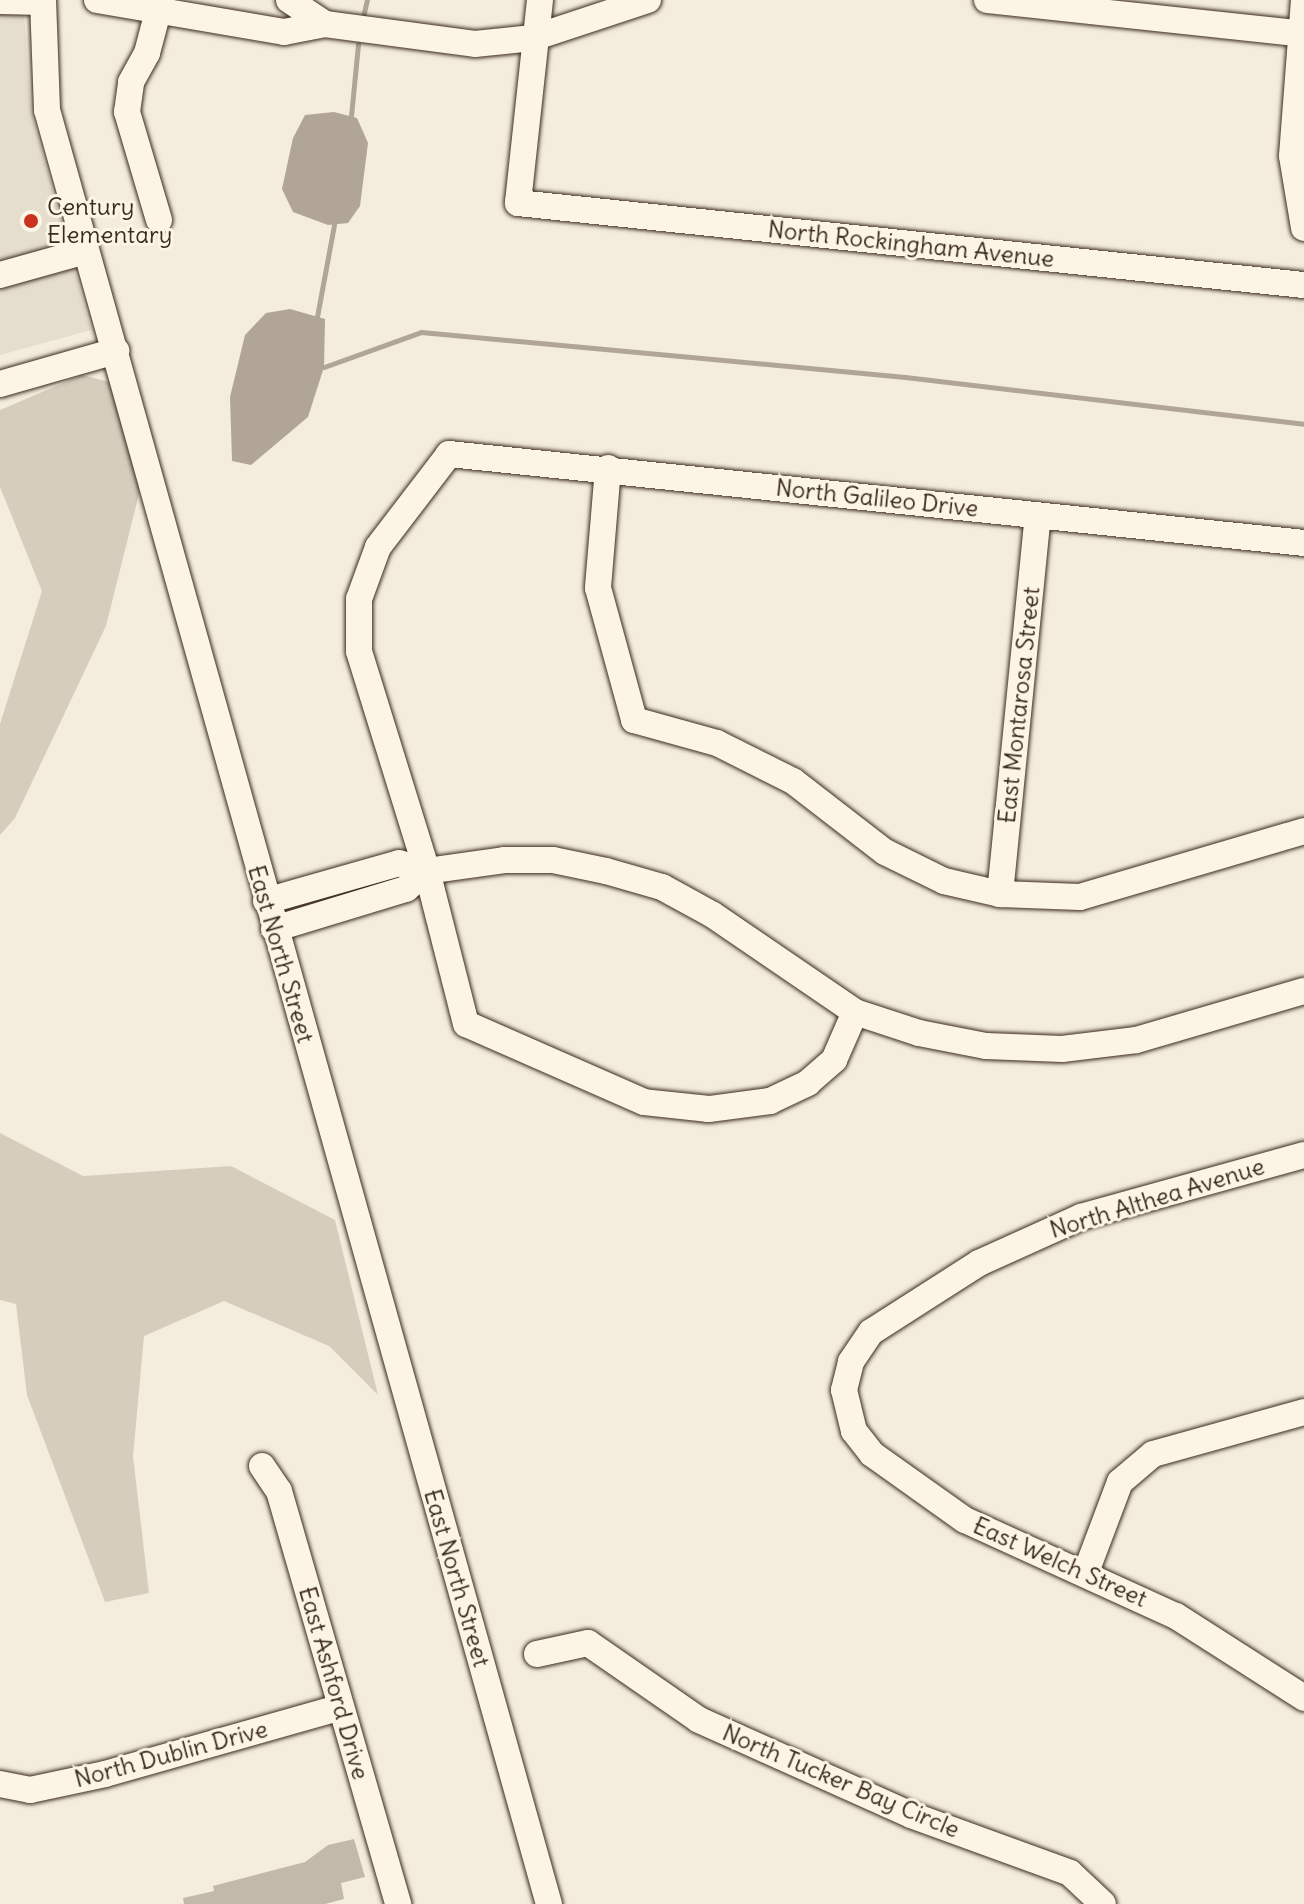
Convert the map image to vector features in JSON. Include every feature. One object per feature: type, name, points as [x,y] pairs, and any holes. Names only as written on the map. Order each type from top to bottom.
[{"type":"street","points":[[97,0],[161,7],[284,32],[325,24],[446,43],[533,38],[648,0]]},
{"type":"street","points":[[289,0],[325,24]]},
{"type":"street","points":[[533,38],[540,0]]},
{"type":"street","points":[[987,0],[1054,4],[1302,34]]},
{"type":"street","points":[[1304,0],[1292,156],[1304,228]]},
{"type":"street","points":[[0,1],[43,1]]},
{"type":"street","name":"East North Street","points":[[43,1],[47,110],[549,1904]]},
{"type":"street","points":[[159,220],[127,112],[131,82],[147,53],[161,7]]},
{"type":"street","name":"North Rockingham Avenue","points":[[533,38],[518,203],[1304,285]]},
{"type":"street","points":[[0,275],[86,251]]},
{"type":"street","points":[[0,384],[116,351]]},
{"type":"street","name":"North Galileo Drive","points":[[427,871],[369,698],[359,651],[359,599],[378,547],[449,454],[608,468],[1304,543]]},
{"type":"street","points":[[608,468],[598,588],[634,720],[717,743],[793,781],[885,852],[944,881],[1000,894],[1080,897],[1304,831]]},
{"type":"street","name":"East Montarosa Street","points":[[1000,894],[1038,516]]},
{"type":"street","points":[[266,901],[399,863],[427,871],[504,860],[553,860],[662,887],[855,1012],[919,1033],[986,1046],[1062,1049],[1136,1040],[1304,991]]},
{"type":"street","points":[[274,929],[406,889],[427,871]]},
{"type":"street","points":[[427,871],[466,1024],[644,1102],[709,1109],[770,1101],[808,1083],[834,1060],[855,1012]]},
{"type":"street","name":"North Althea Avenue","points":[[844,1399],[851,1362],[871,1332],[979,1263],[1081,1217],[1304,1155]]},
{"type":"street","name":"East Welch Street","points":[[844,1399],[854,1431],[892,1469],[965,1520],[1086,1572],[1176,1616],[1304,1698]]},
{"type":"street","points":[[1086,1572],[1120,1482],[1153,1454],[1304,1412]]},
{"type":"street","name":"East Ashford Drive","points":[[262,1466],[279,1491],[398,1904]]},
{"type":"street","name":"North Tucker Bay Circle","points":[[537,1654],[588,1643],[699,1720],[911,1815],[1070,1873],[1103,1904]]},
{"type":"street","name":"North Dublin Drive","points":[[0,1784],[30,1790],[105,1774],[341,1707]]},
{"type":"shaded area","name":"Century Elementary","points":[[0,0],[23,0],[31,112],[91,330],[0,355]]},
{"type":"shaded area","points":[[334,112],[357,118],[368,143],[360,206],[348,223],[328,225],[293,212],[282,189],[293,138],[305,115]]},
{"type":"shaded area","points":[[290,309],[325,319],[324,367],[308,417],[251,465],[232,461],[230,397],[245,335],[266,313]]},
{"type":"shaded area","points":[[82,375],[113,383],[140,490],[106,626],[15,818],[0,835],[0,724],[42,591],[0,487],[0,410]]},
{"type":"shaded area","points":[[0,1133],[83,1176],[231,1166],[335,1220],[378,1395],[329,1346],[224,1301],[144,1336],[133,1456],[149,1593],[105,1602],[27,1395],[16,1304],[0,1300]]},
{"type":"building","points":[[354,1839],[365,1877],[341,1883],[344,1899],[325,1904],[184,1904],[183,1898],[214,1891],[213,1886],[305,1862],[328,1845]]},
{"type":"waterway","points":[[363,17],[367,0]]},
{"type":"waterway","points":[[351,116],[358,44]]},
{"type":"waterway","points":[[316,322],[334,225]]},
{"type":"waterway","points":[[324,367],[421,332],[905,377],[1303,424]]},
{"type":"place","name":"Century Elementary","points":[[31,221]]}]
